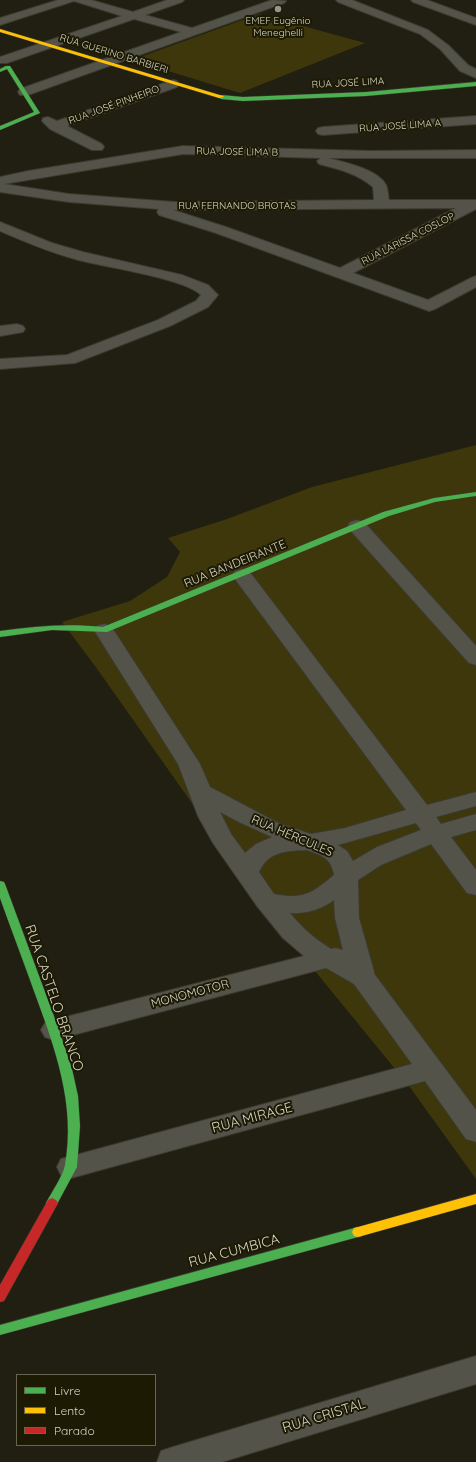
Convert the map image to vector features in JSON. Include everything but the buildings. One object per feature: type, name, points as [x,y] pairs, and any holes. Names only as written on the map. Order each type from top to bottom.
[{"type":"street","points":[[0,22],[69,0]]},
{"type":"street","points":[[79,0],[192,32]]},
{"type":"street","points":[[97,147],[55,126],[37,113],[3,63],[47,44],[178,0]]},
{"type":"street","points":[[342,0],[424,32],[444,47],[464,68],[476,74]]},
{"type":"street","points":[[356,5],[377,0]]},
{"type":"street","points":[[417,0],[476,22]]},
{"type":"street","points":[[24,92],[278,1]]},
{"type":"street","name":"RUA GUERINO BARBIERI","points":[[0,30],[221,98]]},
{"type":"street","name":"RUA JOSÉ PINHEIRO","points":[[55,126],[173,84]]},
{"type":"street","name":"RUA JOSÉ LIMA","points":[[221,98],[243,99],[366,94],[476,84]]},
{"type":"street","points":[[0,128],[37,113]]},
{"type":"street","name":"RUA JOSÉ LIMA A","points":[[323,131],[476,120]]},
{"type":"street","name":"RUA JOSÉ LIMA B","points":[[0,181],[21,176],[183,150],[371,155],[476,154]]},
{"type":"street","points":[[287,153],[342,166],[373,179],[380,186],[382,206]]},
{"type":"street","name":"RUA FERNANDO BROTAS","points":[[0,188],[69,198],[140,204],[382,206],[475,204]]},
{"type":"street","points":[[140,204],[221,230],[429,306],[476,281]]},
{"type":"street","name":"RUA LARISSA COSLOP","points":[[340,274],[475,204]]},
{"type":"street","points":[[0,226],[47,246],[86,258],[177,278],[203,288],[210,295],[202,304],[164,323],[69,360],[0,364]]},
{"type":"street","points":[[0,331],[17,329]]},
{"type":"street","name":"RUA BANDEIRANTE","points":[[0,634],[40,627],[69,625],[104,630],[409,506],[434,500],[474,496]]},
{"type":"street","points":[[357,526],[476,659]]},
{"type":"street","points":[[242,575],[476,887]]},
{"type":"street","points":[[104,630],[189,764],[210,816],[221,837],[247,871],[266,900],[292,932],[310,947],[327,958]]},
{"type":"street","name":"RUA HÉRCULES","points":[[200,791],[272,829],[310,842],[331,851],[339,857],[344,865],[346,877],[347,918],[359,964],[476,1131]]},
{"type":"street","points":[[247,871],[250,863],[256,856],[264,850],[280,843],[310,842],[348,835],[476,799]]},
{"type":"street","points":[[266,900],[286,904],[307,904],[320,899],[346,877],[372,860],[436,833],[476,822]]},
{"type":"street","name":"RUA CASTELO BRANCO","points":[[0,884],[54,1030],[66,1069],[72,1096],[74,1126],[71,1167],[0,1297]]},
{"type":"street","name":"MONOMOTOR","points":[[54,1030],[327,958],[359,964]]},
{"type":"street","name":"RUA MIRAGE","points":[[71,1167],[432,1070]]},
{"type":"street","name":"RUA CUMBICA","points":[[0,1330],[476,1199]]},
{"type":"street","name":"RUA CRISTAL","points":[[173,1462],[476,1370]]},
{"type":"shaded area","points":[[259,14],[365,43],[240,93],[132,60]]},
{"type":"shaded area","points":[[476,445],[476,1179],[409,1086],[283,932],[95,666],[62,622],[130,601],[167,577],[180,552],[168,538],[227,519],[312,487]]},
{"type":"traffic: fast","points":[[0,71],[8,67],[37,113],[0,128]]},
{"type":"traffic: fast","points":[[221,97],[243,99],[366,94],[476,84]]},
{"type":"traffic: fast","points":[[0,634],[65,627],[104,630],[386,514],[434,500],[476,494]]},
{"type":"traffic: fast","points":[[0,884],[54,1030],[66,1069],[72,1096],[74,1126],[71,1167],[52,1203]]},
{"type":"traffic: fast","points":[[0,1330],[358,1232]]},
{"type":"traffic: slow","points":[[0,30],[221,97]]},
{"type":"traffic: slow","points":[[358,1232],[476,1199]]},
{"type":"traffic: jam","points":[[0,1297],[52,1203]]},
{"type":"place","name":"EMEF Eugênio Meneghelli","points":[[278,9]]}]
